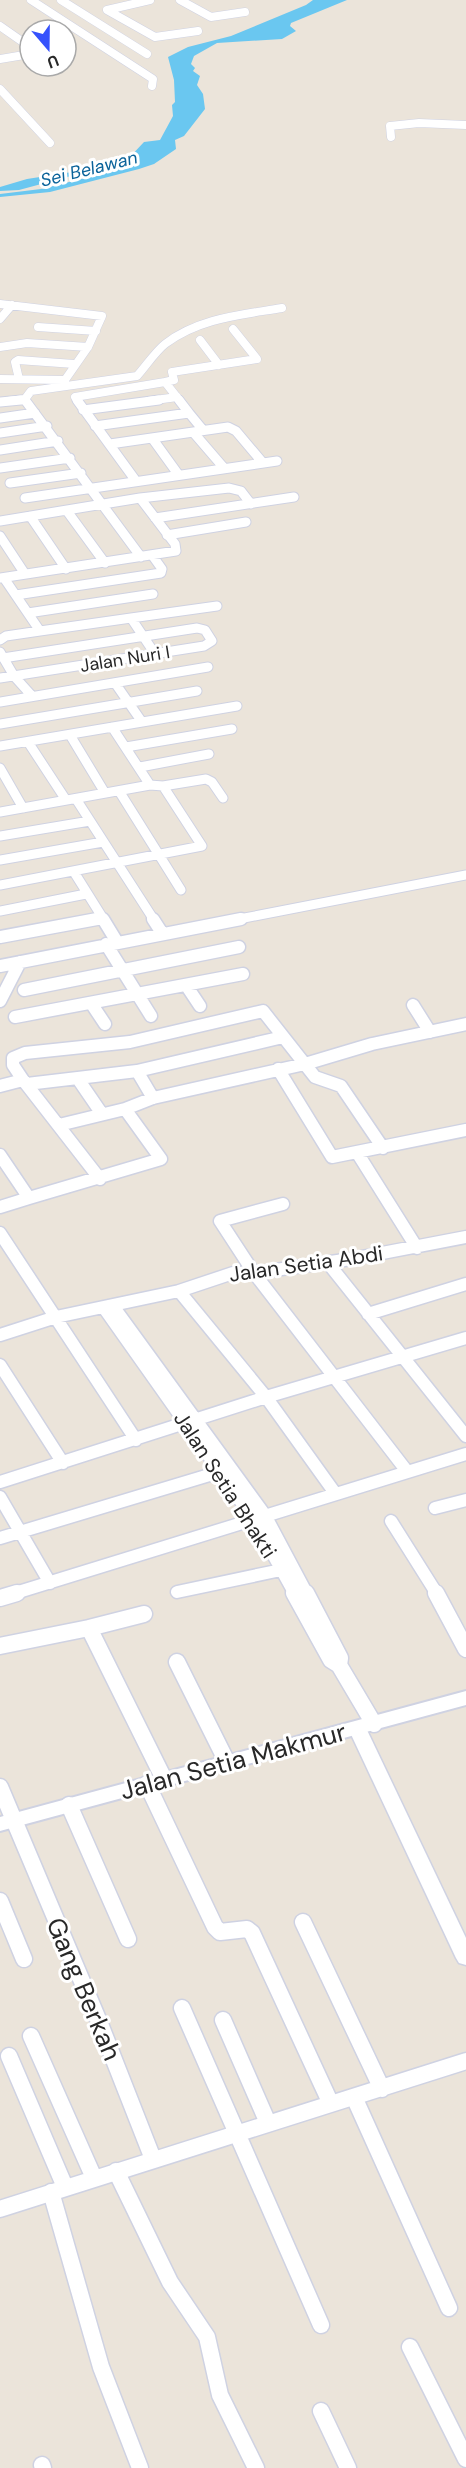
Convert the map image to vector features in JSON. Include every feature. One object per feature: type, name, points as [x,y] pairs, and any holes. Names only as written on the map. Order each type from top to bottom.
[{"type":"main road","name":"Jalan Setia Makmur","points":[[8,1822],[466,1698]]},
{"type":"street","points":[[31,0],[150,76],[153,79],[152,86]]},
{"type":"street","points":[[61,0],[147,54]]},
{"type":"street","points":[[150,0],[107,10],[155,37],[198,32]]},
{"type":"street","points":[[180,0],[210,17],[245,12]]},
{"type":"street","points":[[0,27],[18,39]]},
{"type":"street","points":[[0,59],[18,56]]},
{"type":"street","points":[[0,88],[50,143]]},
{"type":"street","points":[[391,137],[390,126],[419,123],[466,126]]},
{"type":"street","points":[[0,304],[103,317],[88,347],[74,364],[65,383],[0,402]]},
{"type":"street","points":[[0,319],[12,305]]},
{"type":"street","points":[[0,380],[19,379],[65,383],[137,376],[164,345],[186,331],[208,321],[282,308]]},
{"type":"street","points":[[27,343],[51,309]]},
{"type":"street","points":[[38,327],[96,331]]},
{"type":"street","points":[[136,481],[83,410],[76,396],[165,382],[174,380],[172,372],[258,358],[233,329]]},
{"type":"street","points":[[200,340],[219,365]]},
{"type":"street","points":[[0,347],[27,343],[88,347]]},
{"type":"street","points":[[19,379],[15,362],[18,360],[74,364]]},
{"type":"street","points":[[165,382],[203,430]]},
{"type":"street","points":[[0,397],[26,396]]},
{"type":"street","points":[[26,396],[35,413],[47,426],[141,557]]},
{"type":"street","points":[[83,410],[177,397]]},
{"type":"street","points":[[0,418],[35,413]]},
{"type":"street","points":[[95,426],[189,413]]},
{"type":"street","points":[[0,433],[47,426]]},
{"type":"street","points":[[110,444],[232,428],[263,463]]},
{"type":"street","points":[[194,432],[224,468]]},
{"type":"street","points":[[152,438],[178,474]]},
{"type":"street","points":[[0,450],[58,441]]},
{"type":"street","points":[[0,468],[26,468],[70,458]]},
{"type":"street","points":[[25,498],[277,461]]},
{"type":"street","points":[[10,483],[81,473]]},
{"type":"street","points":[[0,520],[140,498],[229,488],[241,491],[251,504]]},
{"type":"street","points":[[155,518],[294,497]]},
{"type":"street","points":[[40,631],[2,578],[177,551],[177,547],[140,498]]},
{"type":"street","points":[[67,511],[105,563]]},
{"type":"street","points":[[30,516],[66,569]]},
{"type":"street","points":[[167,535],[246,522]]},
{"type":"street","points":[[1,539],[25,574]]},
{"type":"street","points":[[16,595],[161,573],[162,569],[152,555]]},
{"type":"street","points":[[0,560],[15,557]]},
{"type":"street","points":[[28,613],[153,594]]},
{"type":"street","points":[[1,638],[217,606]]},
{"type":"street","points":[[131,618],[154,654]]},
{"type":"street","name":"Jalan Nuri I","points":[[0,678],[212,643],[205,630],[197,628],[143,636]]},
{"type":"street","points":[[32,696],[14,676],[2,655],[143,636]]},
{"type":"street","points":[[0,702],[208,667]]},
{"type":"street","points":[[115,682],[142,722]]},
{"type":"street","points":[[0,724],[196,691]]},
{"type":"street","points":[[0,733],[4,745],[237,706]]},
{"type":"street","points":[[112,727],[150,785]]},
{"type":"street","points":[[126,747],[232,729]]},
{"type":"street","points":[[70,735],[105,793]]},
{"type":"street","points":[[28,742],[90,821],[162,933]]},
{"type":"street","points":[[140,768],[209,754]]},
{"type":"street","points":[[0,768],[23,808]]},
{"type":"street","points":[[0,812],[150,785],[163,786],[209,779],[223,798]]},
{"type":"street","points":[[0,885],[199,848],[203,844],[163,786]]},
{"type":"street","points":[[119,791],[181,890]]},
{"type":"street","points":[[0,836],[90,821]]},
{"type":"street","points":[[0,860],[103,842]]},
{"type":"street","points":[[74,872],[102,918],[122,969],[151,1016]]},
{"type":"street","points":[[0,966],[466,875]]},
{"type":"street","points":[[0,911],[86,894]]},
{"type":"street","points":[[0,937],[102,918]]},
{"type":"street","points":[[24,990],[238,947]]},
{"type":"street","points":[[0,1001],[20,962]]},
{"type":"street","points":[[15,1017],[243,974]]},
{"type":"street","points":[[186,985],[200,1006]]},
{"type":"street","points":[[91,1003],[105,1024]]},
{"type":"street","points":[[413,1005],[430,1032]]},
{"type":"street","points":[[100,1179],[11,1061],[25,1053],[130,1042],[263,1011],[315,1077],[341,1086],[383,1148]]},
{"type":"street","points":[[59,1125],[125,1109],[153,1098],[305,1064],[372,1044],[466,1024]]},
{"type":"street","points":[[0,1086],[25,1082],[78,1080],[137,1071],[283,1037]]},
{"type":"street","points":[[278,1069],[329,1154],[338,1157],[466,1130]]},
{"type":"street","points":[[137,1071],[153,1098]]},
{"type":"street","points":[[78,1080],[102,1114]]},
{"type":"street","points":[[0,1208],[161,1159],[125,1109]]},
{"type":"street","points":[[358,1154],[417,1248]]},
{"type":"street","points":[[1,1157],[29,1198]]},
{"type":"street","points":[[283,1204],[220,1221],[254,1273],[406,1470]]},
{"type":"street","points":[[0,1233],[136,1440]]},
{"type":"street","name":"Jalan Setia Abdi","points":[[0,1335],[56,1317],[179,1291],[233,1273],[254,1273],[328,1263],[466,1237]]},
{"type":"street","points":[[328,1263],[466,1436]]},
{"type":"street","points":[[368,1314],[466,1284]]},
{"type":"street","points":[[179,1291],[266,1397],[335,1493]]},
{"type":"street","name":"Jalan Setia Bhakti","points":[[109,1307],[259,1518],[304,1599],[331,1660],[339,1665],[365,1726]]},
{"type":"street","points":[[0,1482],[332,1376],[466,1338]]},
{"type":"street","points":[[0,1365],[63,1463]]},
{"type":"street","points":[[0,1598],[406,1470],[466,1454]]},
{"type":"street","points":[[0,1538],[225,1470]]},
{"type":"street","points":[[0,1497],[50,1582]]},
{"type":"street","points":[[435,1508],[466,1500]]},
{"type":"street","name":"Jalan Setia Bhakti","points":[[259,1518],[280,1570],[304,1599]]},
{"type":"street","points":[[392,1521],[427,1575],[466,1649]]},
{"type":"street","points":[[177,1592],[280,1570]]},
{"type":"street","points":[[0,1646],[144,1614]]},
{"type":"street","points":[[89,1628],[215,1927],[220,1932],[247,1929],[252,1933],[331,2104]]},
{"type":"street","points":[[177,1662],[227,1762]]},
{"type":"street","points":[[365,1726],[466,1958]]},
{"type":"street","name":"Gang Berkah","points":[[0,1787],[8,1822],[153,2159]]},
{"type":"street","points":[[69,1805],[128,1939]]},
{"type":"street","points":[[0,1901],[24,1959]]},
{"type":"street","points":[[303,1922],[382,2089]]},
{"type":"street","points":[[182,2008],[239,2132],[270,2214],[321,2325]]},
{"type":"street","points":[[223,2020],[268,2123]]},
{"type":"street","points":[[32,2036],[94,2178]]},
{"type":"street","points":[[9,2056],[58,2190],[78,2297],[126,2436],[141,2468]]},
{"type":"street","points":[[2,2205],[58,2190],[466,2061]]},
{"type":"street","points":[[354,2097],[449,2308]]},
{"type":"street","points":[[116,2171],[170,2282],[207,2337],[220,2395],[255,2468]]},
{"type":"street","points":[[410,2347],[466,2459]]},
{"type":"street","points":[[321,2411],[348,2468]]},
{"type":"water","name":"Sei Belawan","points":[[313,0],[347,0],[291,23],[290,26],[296,31],[282,39],[217,43],[194,56],[191,64],[195,68],[193,71],[200,76],[197,85],[203,94],[205,109],[184,136],[175,140],[176,149],[154,164],[50,192],[0,197],[0,194],[41,189],[89,177],[71,176],[19,190],[0,191],[0,187],[27,179],[117,165],[128,159],[144,142],[160,140],[173,116],[172,105],[175,102],[174,80],[168,57],[188,47],[231,36]]}]
